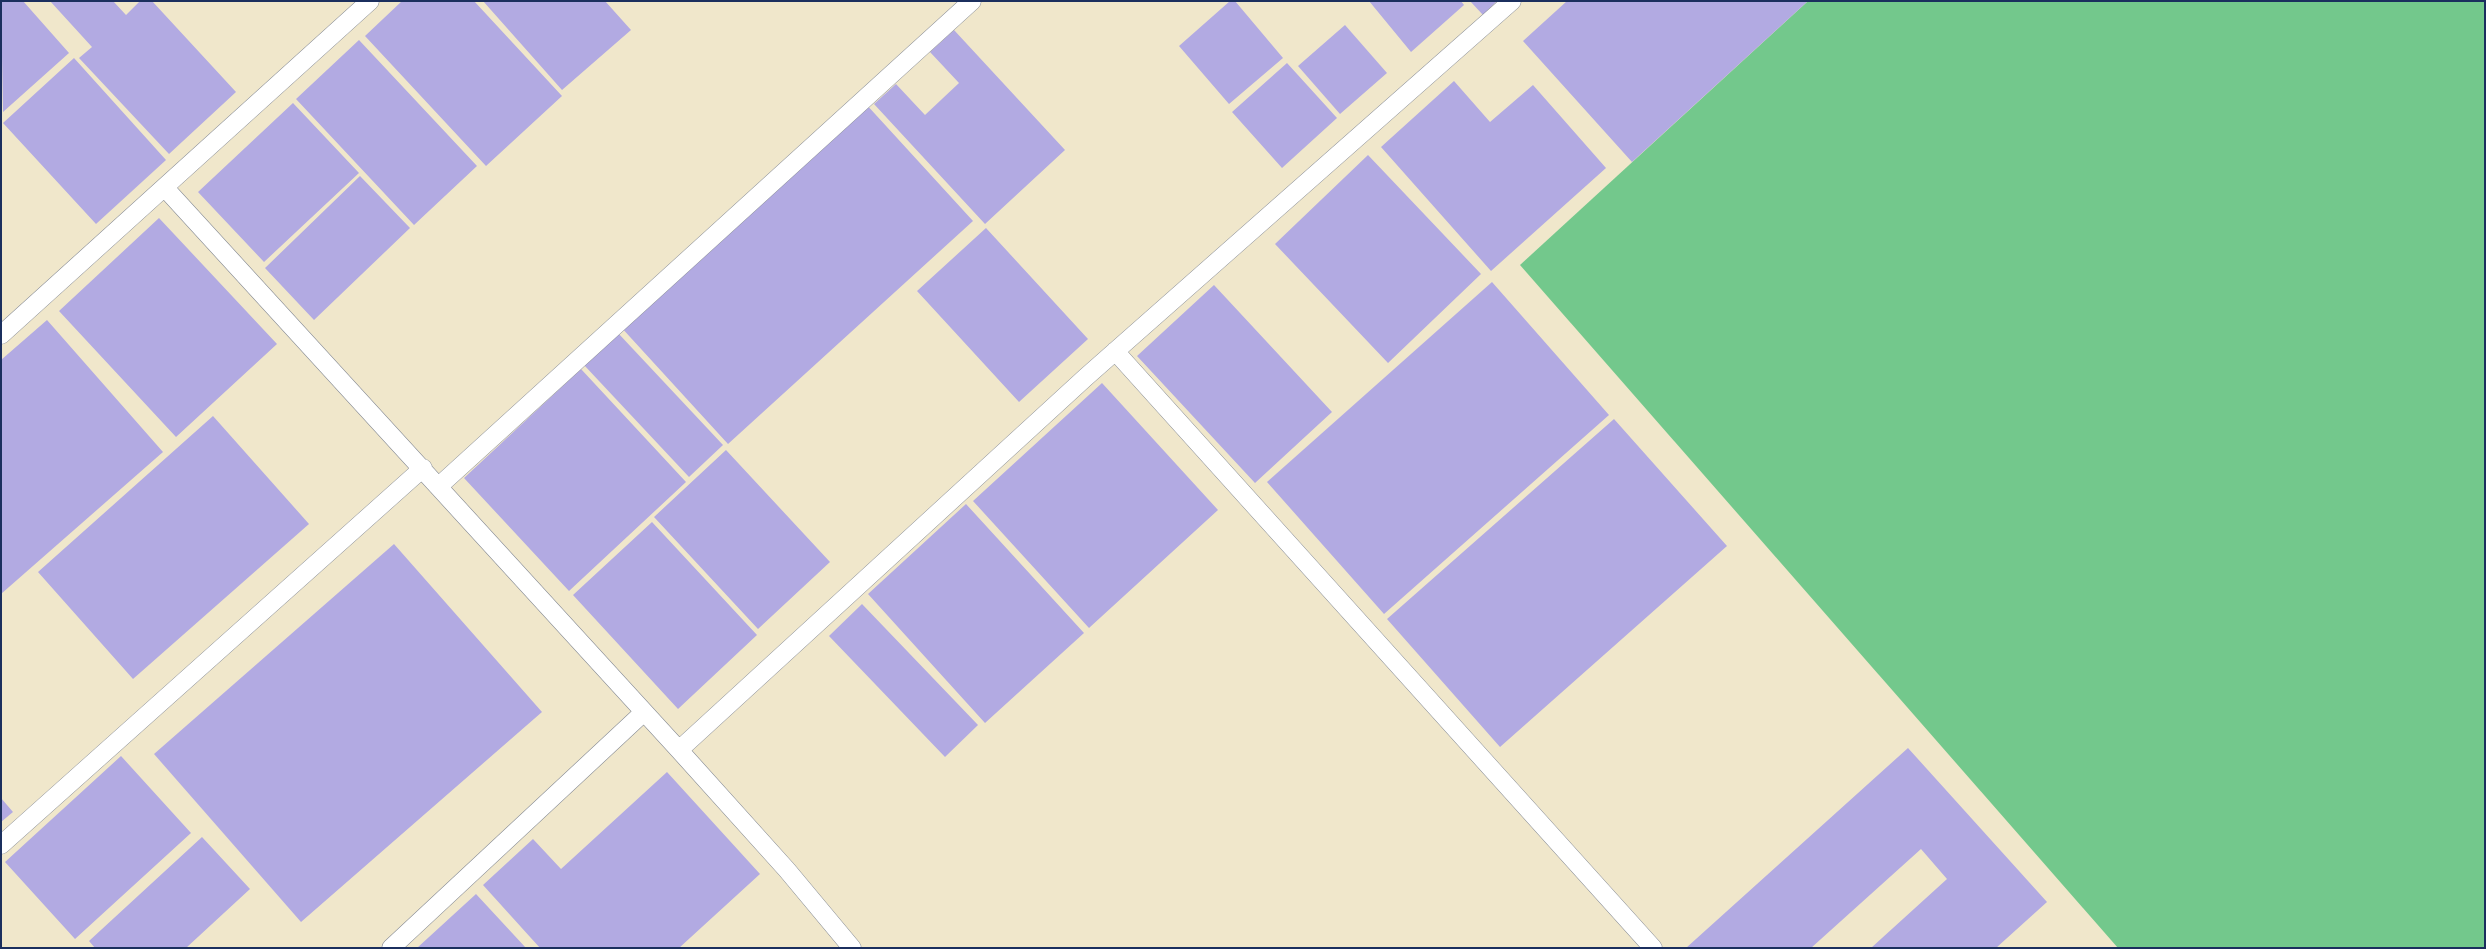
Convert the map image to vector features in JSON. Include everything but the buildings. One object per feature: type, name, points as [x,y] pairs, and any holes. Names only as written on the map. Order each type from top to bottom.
[{"type":"lane","points":[[1,335],[370,1]]},
{"type":"lane","points":[[439,486],[972,1]]},
{"type":"lane","points":[[679,750],[1115,351],[1512,1]]},
{"type":"lane","points":[[165,188],[679,750],[787,870],[852,948]]},
{"type":"lane","points":[[1115,351],[1653,948]]},
{"type":"lane","points":[[1,845],[423,468]]},
{"type":"lane","points":[[391,948],[644,712]]},
{"type":"green space","points":[[1808,1],[2485,1],[2485,948],[2118,948],[1520,265]]}]
